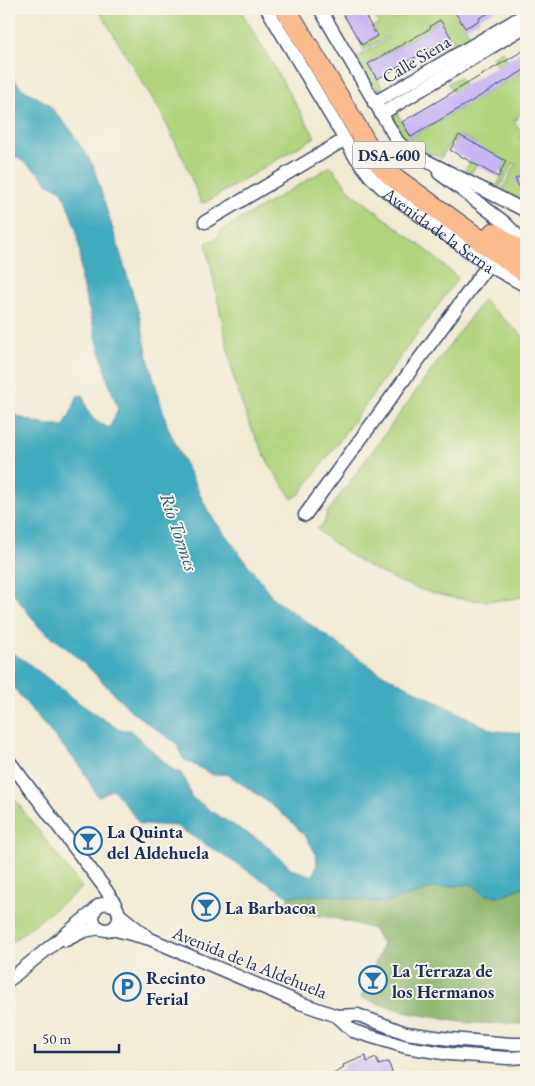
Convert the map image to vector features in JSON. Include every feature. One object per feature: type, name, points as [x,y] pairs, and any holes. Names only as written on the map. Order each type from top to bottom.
[{"type":"main road","name":"Avenida de la Serna","points":[[286,9],[352,122],[381,165],[392,176],[526,273]]},
{"type":"main road","name":"Avenida de la Serna","points":[[300,9],[389,156],[526,256]]},
{"type":"street","name":"Avenida de la Serna","points":[[267,9],[344,140],[359,163],[382,188],[488,265],[526,286]]},
{"type":"street","points":[[320,9],[398,142],[504,222],[526,244]]},
{"type":"street","name":"Calle Siena","points":[[377,108],[526,14]]},
{"type":"street","name":"Calle Siena","points":[[377,108],[526,26]]},
{"type":"street","points":[[205,222],[344,140]]},
{"type":"street","points":[[409,152],[526,211]]},
{"type":"street","points":[[305,515],[488,265]]},
{"type":"street","name":"Avenida de la Aldehuela","points":[[9,761],[104,888],[117,910],[150,939]]},
{"type":"street","points":[[52,946],[84,932],[106,928],[116,925],[117,910],[110,903],[103,903],[97,906],[93,918],[95,924],[106,928]]},
{"type":"street","points":[[9,980],[94,912]]},
{"type":"street","name":"Avenida de la Aldehuela","points":[[106,928],[150,939],[291,999],[337,1016],[353,1031],[406,1047],[449,1054],[508,1058],[526,1057]]},
{"type":"street","name":"Avenida de la Aldehuela","points":[[337,1016],[358,1015],[406,1033],[450,1039],[526,1044]]},
{"type":"green space","points":[[98,9],[240,9],[315,137],[206,202],[201,203],[184,160],[160,111]]},
{"type":"green space","points":[[371,9],[377,9],[380,14],[393,20],[394,18],[408,15],[414,9],[455,9],[471,37],[456,46],[440,20],[430,26],[440,43],[444,41],[449,50],[434,59],[419,34],[369,64],[383,89],[378,90],[373,86],[356,58],[388,39],[387,37],[364,50],[361,45],[377,36],[372,27],[379,23]]},
{"type":"green space","points":[[502,51],[516,75],[526,69],[526,111],[520,112],[517,120],[516,118],[514,119],[518,129],[523,134],[519,137],[522,142],[526,141],[526,173],[516,180],[526,198],[526,205],[502,191],[514,167],[517,165],[513,163],[499,189],[496,187],[504,172],[501,171],[506,161],[489,152],[480,158],[471,174],[465,171],[473,157],[476,144],[459,135],[454,143],[451,141],[441,158],[406,140],[393,118],[397,113],[411,137],[462,107],[448,83],[459,77],[473,100],[506,81],[492,57]]},
{"type":"green space","points":[[331,166],[351,192],[430,253],[458,278],[300,494],[292,499],[268,462],[249,423],[235,384],[206,243],[217,238],[221,231]]},
{"type":"green space","points":[[483,300],[526,339],[526,596],[499,600],[471,600],[442,595],[414,587],[387,576],[362,562],[317,529],[324,524],[327,513]]},
{"type":"green space","points":[[9,792],[82,888],[9,944]]},
{"type":"green space","points":[[471,884],[479,890],[498,896],[526,886],[526,1024],[467,1023],[409,1013],[361,998],[383,945],[373,929],[335,918],[288,911],[288,896],[329,895],[384,903],[435,888]]},
{"type":"water","name":"Río Tormes","points":[[9,72],[21,88],[47,103],[70,129],[93,165],[139,314],[149,362],[168,428],[209,513],[274,599],[375,670],[494,731],[526,733],[526,886],[500,896],[486,895],[471,884],[435,888],[384,903],[329,895],[288,896],[176,826],[140,824],[113,789],[98,797],[80,766],[9,682],[9,651],[24,660],[82,705],[120,730],[130,730],[172,769],[181,773],[186,781],[191,797],[264,843],[292,869],[313,876],[317,861],[314,849],[294,825],[280,812],[227,774],[213,775],[183,759],[177,744],[132,712],[89,668],[39,627],[9,588],[9,413],[42,424],[64,426],[77,396],[83,395],[91,416],[110,428],[118,408],[108,381],[81,280],[80,253],[76,229],[62,190],[48,184],[39,173],[11,153],[9,148]]},
{"type":"building","points":[[340,9],[361,9],[377,36],[362,45]]},
{"type":"building","points":[[453,9],[497,9],[465,28]]},
{"type":"building","points":[[440,20],[451,37],[377,79],[368,64],[431,28],[430,26]]},
{"type":"building","points":[[526,49],[526,69],[411,137],[402,122]]},
{"type":"building","points":[[459,135],[506,161],[498,177],[450,150]]},
{"type":"building","points":[[526,173],[526,198],[515,179]]},
{"type":"building","points":[[366,1056],[367,1062],[376,1058],[379,1065],[388,1062],[393,1074],[386,1077],[328,1077],[344,1068],[343,1065]]},
{"type":"place","name":"La Quinta del Aldehuela","points":[[88,841]]},
{"type":"place","name":"La Barbacoa","points":[[206,907]]},
{"type":"place","name":"La Terraza de los Hermanos","points":[[373,980]]},
{"type":"place","name":"Recinto Ferial","points":[[127,987]]}]
